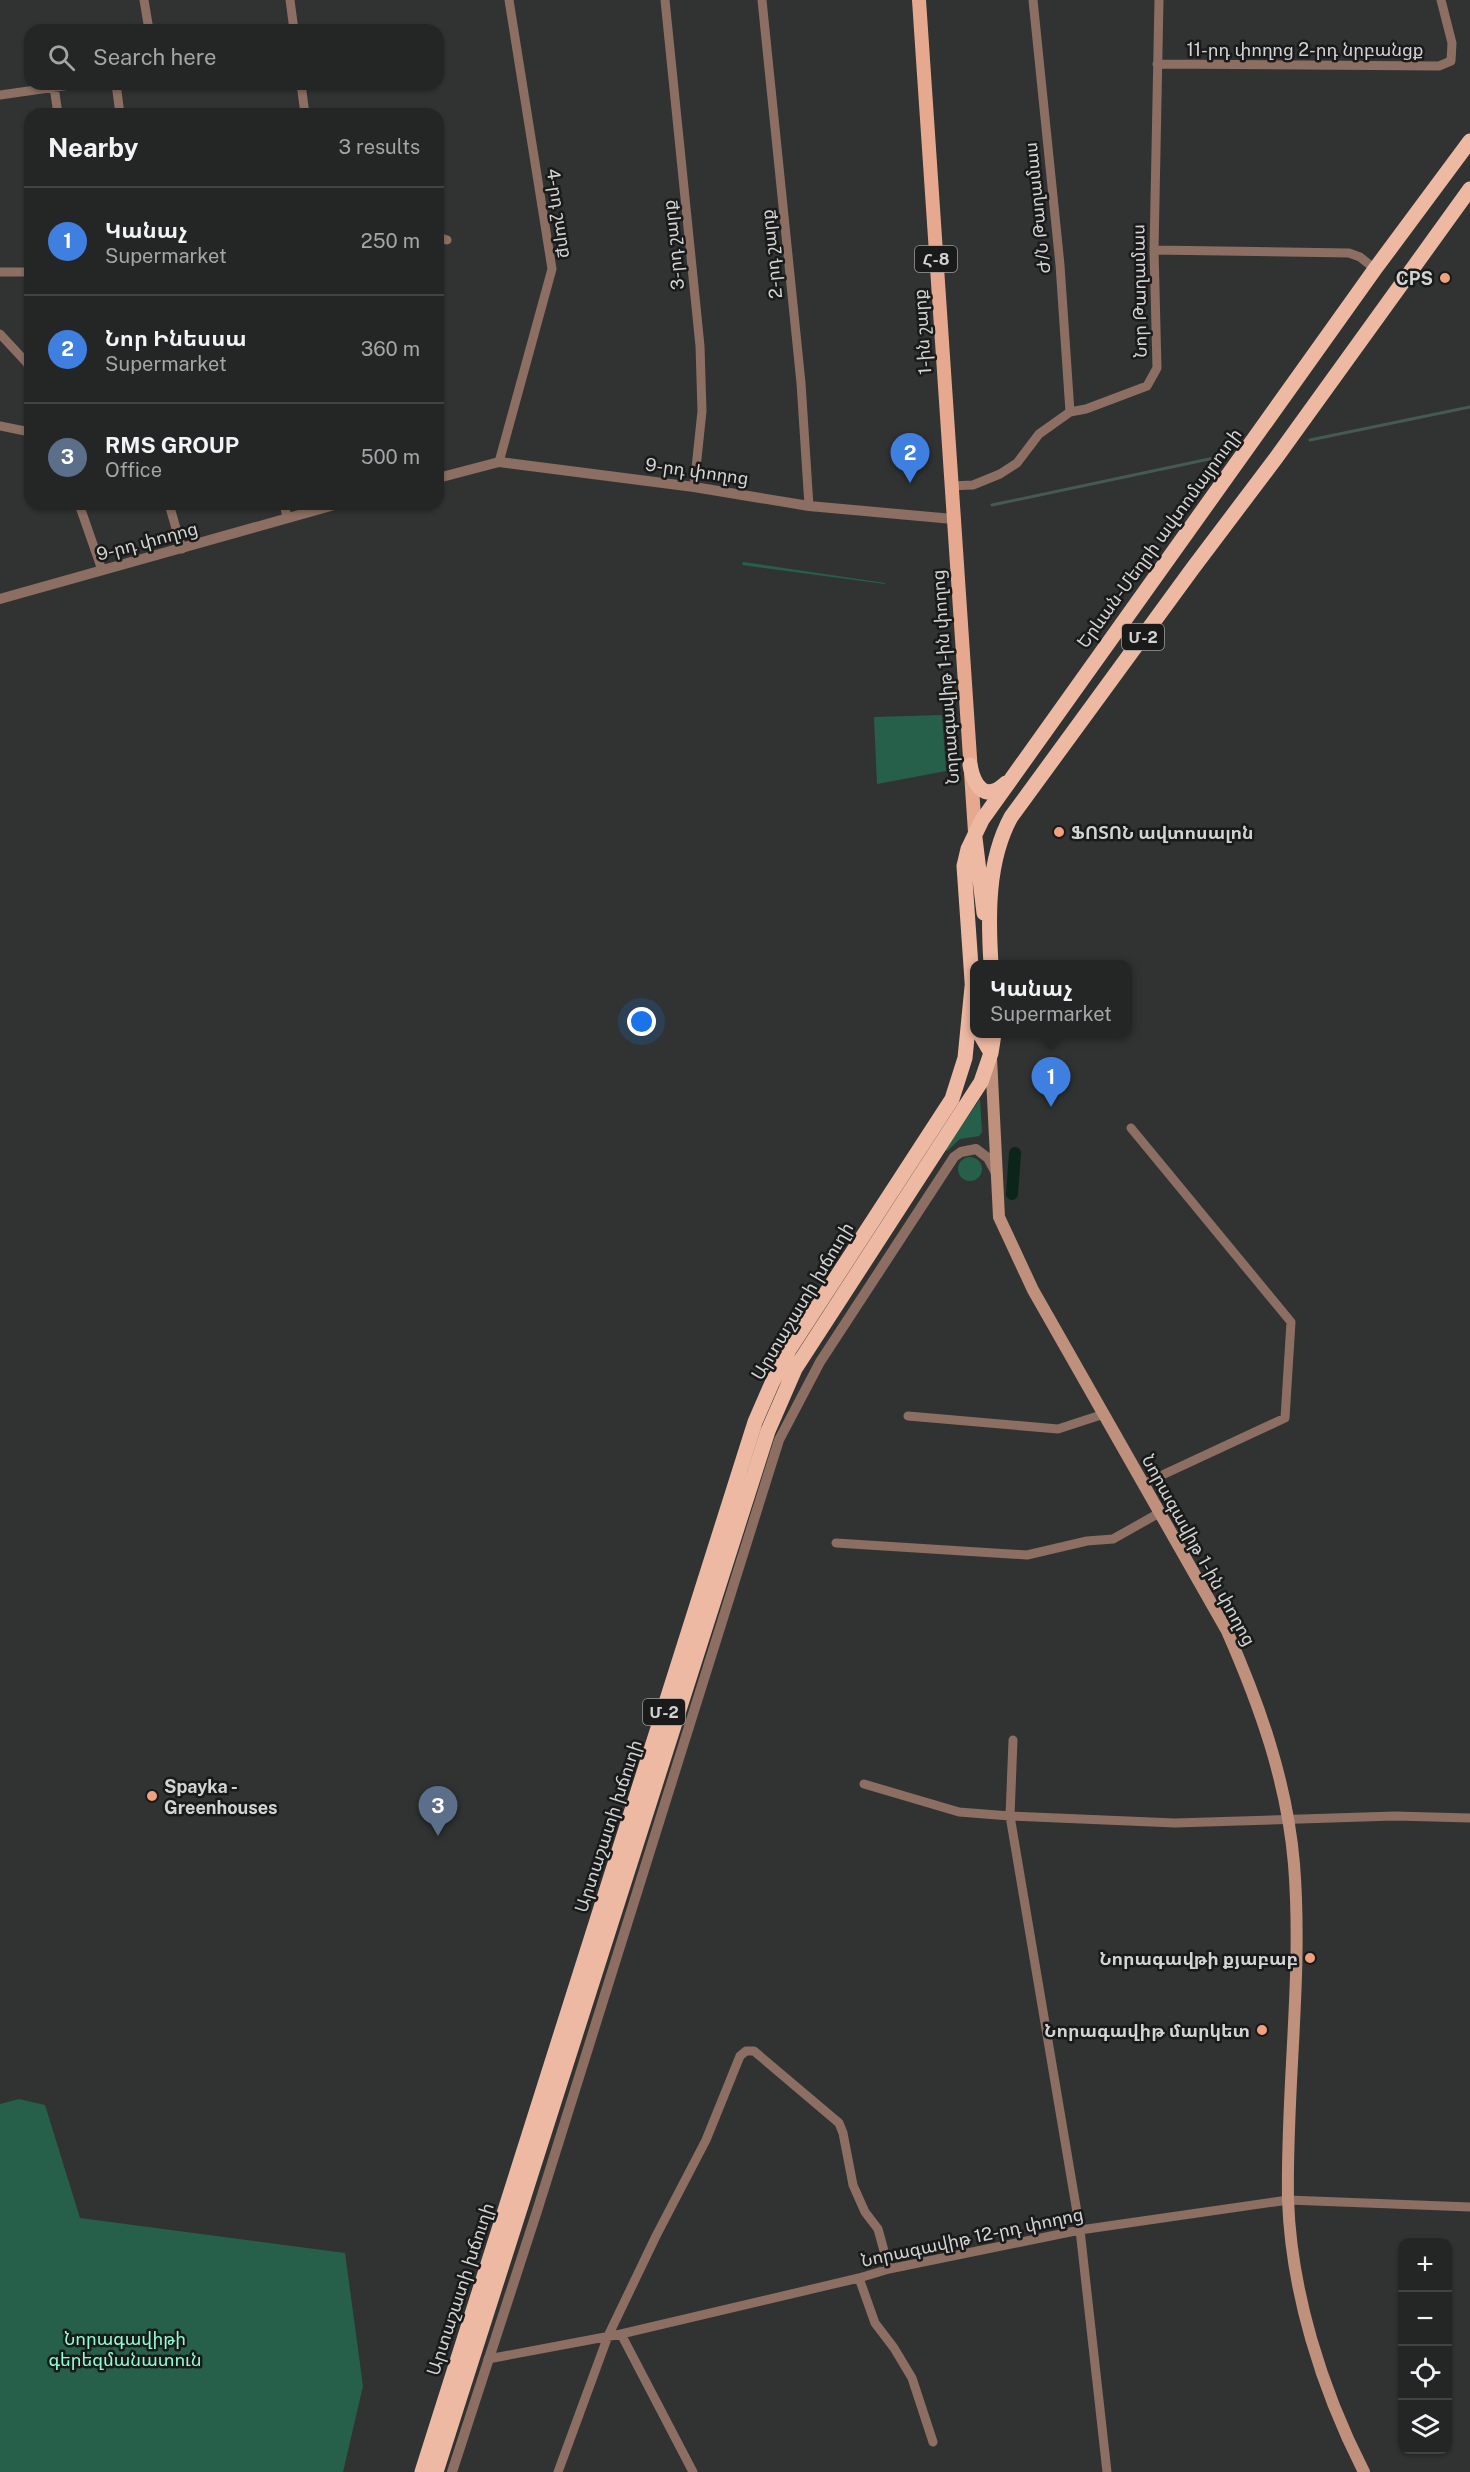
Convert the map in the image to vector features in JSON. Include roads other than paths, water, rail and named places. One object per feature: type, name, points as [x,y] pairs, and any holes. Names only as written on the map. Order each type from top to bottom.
[{"type":"highway","name":"Երևան-Մեղրի ավտոմայրուղի","points":[[971,960],[964,866],[975,832],[1012,776],[1375,269],[1470,141]]},
{"type":"highway","name":"Մ-2","points":[[991,960],[995,859],[998,846],[1011,817],[1193,568],[1276,459],[1470,189]]},
{"type":"highway","points":[[970,765],[976,786],[987,792],[999,789],[1012,776]]},
{"type":"highway","name":"Մ-2","points":[[975,832],[982,906],[990,940]]},
{"type":"highway","name":"Արտաշատի խճուղի","points":[[422,2472],[756,1422],[789,1350],[952,1099],[965,1058],[970,1018]]},
{"type":"highway","points":[[982,1038],[991,1053]]},
{"type":"highway","name":"Մ-2","points":[[991,1053],[993,1038]]},
{"type":"highway","name":"Արտաշատի խճուղի","points":[[436,2472],[768,1431],[795,1369],[974,1093],[987,1069],[991,1053]]},
{"type":"main road","name":"1-ին շարք","points":[[919,0],[952,519]]},
{"type":"main road","name":"Նորագավիթ 1-ին փողոց","points":[[952,519],[975,832]]},
{"type":"main road","name":"Նորագավիթ 1-ին փողոց","points":[[991,1053],[999,1217],[1033,1290],[1222,1622],[1250,1683],[1277,1763],[1294,1864],[1296,1925],[1288,2200],[1293,2254],[1316,2357],[1348,2442],[1364,2472]]},
{"type":"street","points":[[144,0],[148,24]]},
{"type":"street","points":[[290,0],[293,24]]},
{"type":"street","name":"4-րդ շարք","points":[[499,462],[552,269],[509,0]]},
{"type":"street","name":"3-րդ շարք","points":[[665,0],[700,346],[702,411],[694,487]]},
{"type":"street","name":"2-րդ շարք","points":[[762,0],[801,383],[809,506]]},
{"type":"street","name":"Ժ/Ն Թաղամաս","points":[[1033,0],[1060,265],[1070,412]]},
{"type":"street","name":"Նոր Թաղամաս","points":[[950,486],[973,485],[1000,474],[1017,463],[1039,434],[1070,412],[1103,403],[1147,386],[1157,368],[1154,250],[1159,0]]},
{"type":"street","name":"11-րդ փողոց 2-րդ նրբանցք","points":[[1157,64],[1439,66],[1451,61],[1452,43],[1441,0]]},
{"type":"street","points":[[0,94],[31,90]]},
{"type":"street","points":[[54,90],[57,108]]},
{"type":"street","points":[[117,90],[119,108]]},
{"type":"street","points":[[302,90],[304,108]]},
{"type":"street","points":[[1154,250],[1349,253],[1360,257],[1375,269]]},
{"type":"street","points":[[0,272],[24,272]]},
{"type":"street","points":[[0,335],[24,360]]},
{"type":"street","points":[[0,426],[24,431]]},
{"type":"street","name":"9-րդ փողոց","points":[[444,476],[499,462],[694,487],[809,506],[952,519]]},
{"type":"street","points":[[81,510],[102,570]]},
{"type":"street","points":[[171,510],[182,549]]},
{"type":"street","points":[[285,510],[287,517]]},
{"type":"street","name":"9-րդ փողոց","points":[[0,599],[314,510]]},
{"type":"street","points":[[1131,1128],[1291,1322],[1284,1418],[1143,1484]]},
{"type":"street","points":[[452,2472],[646,1867],[778,1440],[820,1362],[954,1157],[968,1149],[976,1149],[988,1158],[996,1173]]},
{"type":"street","points":[[908,1416],[1058,1429],[1104,1414]]},
{"type":"street","points":[[836,1544],[1027,1554],[1087,1540],[1113,1539],[1161,1512]]},
{"type":"street","points":[[1013,1740],[1010,1816],[1080,2230],[1107,2472]]},
{"type":"street","points":[[864,1784],[959,1812],[1010,1816],[1175,1823],[1395,1816],[1470,1819]]},
{"type":"street","points":[[558,2472],[608,2336],[706,2140],[740,2056],[746,2051],[754,2050],[839,2123],[853,2185],[865,2212],[878,2229],[889,2269]]},
{"type":"street","name":"Նորագավիթ 12-րդ փողոց","points":[[488,2359],[621,2334],[889,2269],[1080,2230],[1288,2200],[1470,2207]]},
{"type":"street","points":[[859,2278],[875,2323],[894,2348],[912,2378],[933,2442]]},
{"type":"street","points":[[621,2334],[693,2472]]},
{"type":"waterway","points":[[1310,440],[1470,407]]},
{"type":"waterway","points":[[992,505],[1214,458]]},
{"type":"waterway","points":[[1012,1194],[1015,1153]]},
{"type":"place","name":"CPS","points":[[1445,278]]},
{"type":"place","name":"Նոր Ինեսսա","points":[[910,483]]},
{"type":"place","name":"ՖՈՏՈՆ ավտոսալոն","points":[[1059,832]]},
{"type":"place","name":"Կանաչ","points":[[1051,1107]]},
{"type":"place","name":"Spayka - Greenhouses","points":[[152,1796]]},
{"type":"place","name":"RMS GROUP","points":[[438,1836]]},
{"type":"place","name":"Նորագավթի քյաբաբ","points":[[1310,1958]]},
{"type":"place","name":"Նորագավիթ մարկետ","points":[[1262,2030]]},
{"type":"park label","name":"Նորագավիթի գերեզմանատուն","points":[[125,2348]]}]
